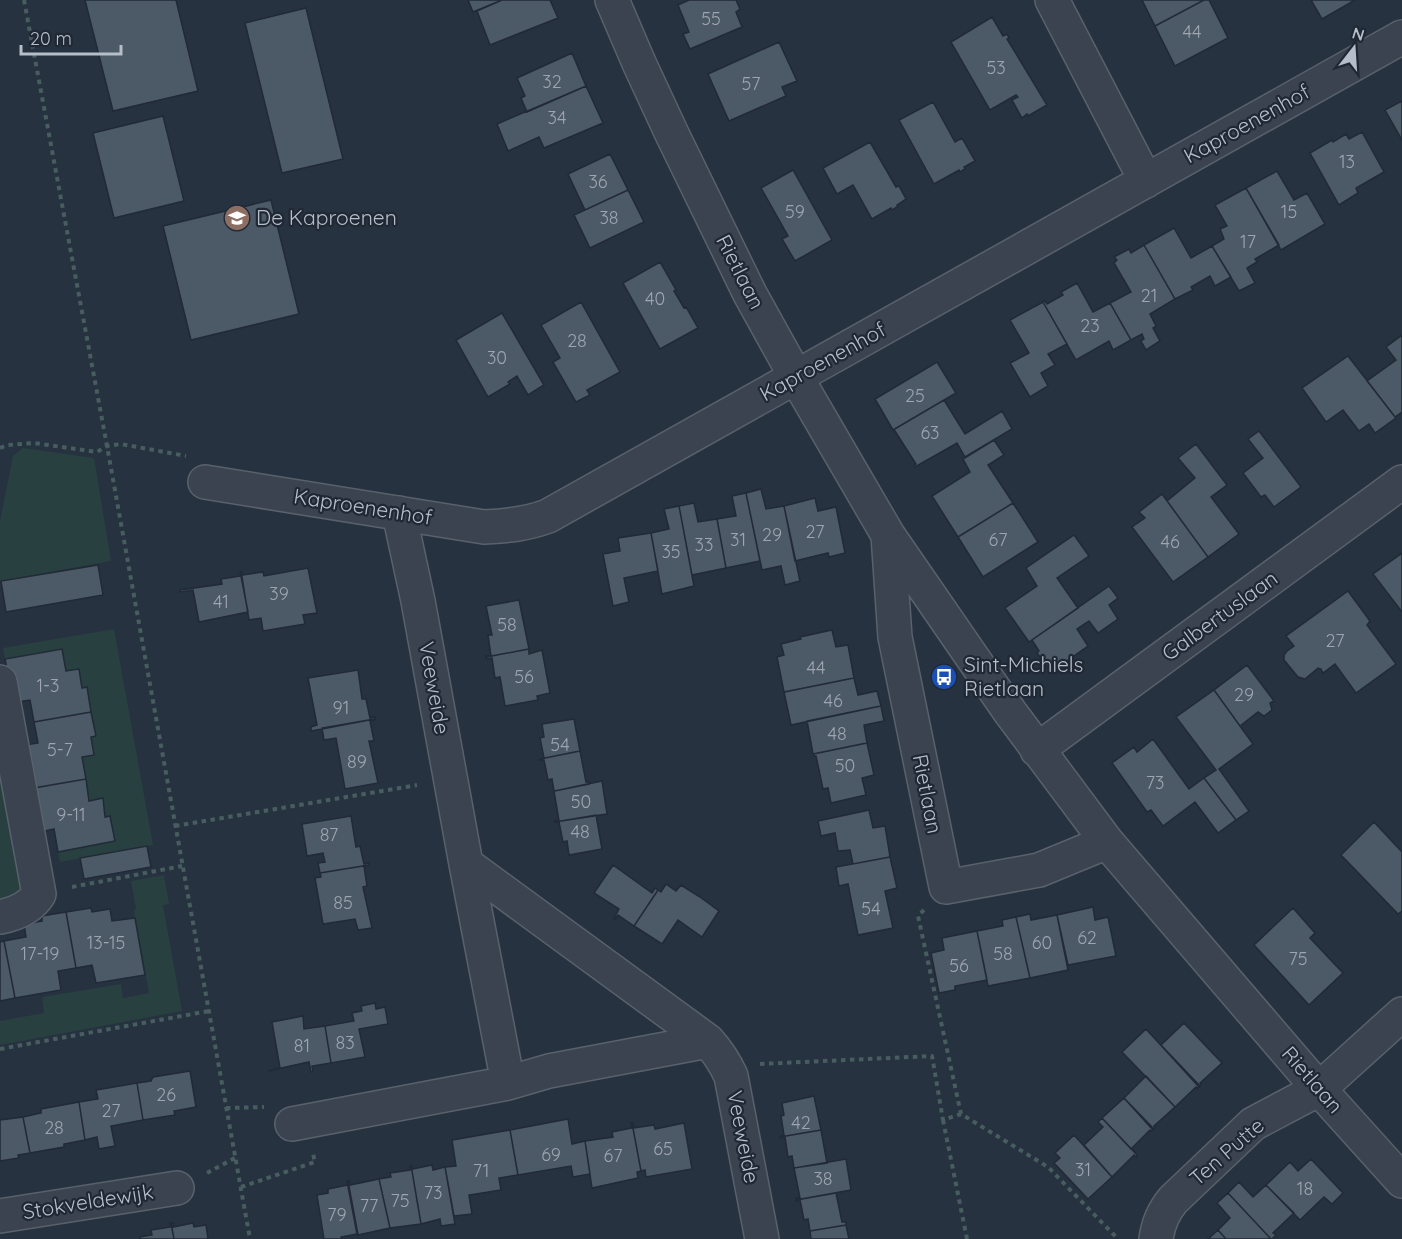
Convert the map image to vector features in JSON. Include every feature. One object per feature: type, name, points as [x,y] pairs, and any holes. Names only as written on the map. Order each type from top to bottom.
[{"type":"street","name":"Rietlaan","points":[[612,0],[639,63],[750,294],[888,535],[1037,750],[1107,842],[1402,1181]]},
{"type":"street","points":[[1052,0],[1146,181]]},
{"type":"street","name":"Kaproenenhof","points":[[205,482],[484,527],[514,525],[548,516],[1402,37]]},
{"type":"street","name":"Galbertuslaan","points":[[1037,750],[1402,482]]},
{"type":"street","name":"Veeweide","points":[[399,513],[418,601],[508,1083]]},
{"type":"street","name":"Rietlaan","points":[[888,535],[895,637],[946,887]]},
{"type":"street","points":[[0,682],[39,894],[34,902],[12,915],[0,917]]},
{"type":"street","points":[[946,887],[1039,870],[1107,842]]},
{"type":"street","points":[[466,864],[717,1054]]},
{"type":"street","name":"Ten Putte","points":[[1156,1239],[1158,1225],[1167,1206],[1253,1124],[1320,1089],[1402,1014]]},
{"type":"street","points":[[292,1124],[508,1083],[549,1071],[717,1054]]},
{"type":"street","name":"Veeweide","points":[[717,1054],[731,1076],[762,1239]]},
{"type":"street","name":"Stokveldewijk","points":[[0,1216],[177,1188]]},
{"type":"path","points":[[24,0],[250,1239]]},
{"type":"path","points":[[0,447],[34,443],[97,452],[107,446],[121,444],[190,456],[205,482]]},
{"type":"path","points":[[175,826],[451,780]]},
{"type":"path","points":[[39,894],[182,866]]},
{"type":"path","points":[[946,887],[918,916],[961,1114],[1048,1167],[1118,1239]]},
{"type":"path","points":[[0,1049],[209,1011]]},
{"type":"path","points":[[717,1054],[932,1056],[967,1239]]},
{"type":"path","points":[[943,1120],[961,1114]]},
{"type":"green space","points":[[23,448],[94,458],[111,561],[0,581],[0,521],[13,456]]},
{"type":"green space","points":[[114,629],[153,845],[60,862],[58,852],[114,841],[110,816],[105,817],[103,799],[89,801],[82,757],[94,755],[91,737],[96,736],[87,687],[82,688],[79,669],[66,671],[62,649],[5,659],[3,648]]},
{"type":"green space","points":[[0,748],[23,882],[19,893],[0,903]]},
{"type":"green space","points":[[164,875],[169,904],[163,905],[182,1011],[0,1045],[0,1021],[44,1013],[42,997],[121,984],[123,998],[149,993],[135,918],[134,910],[136,909],[131,881]]},
{"type":"building","points":[[85,0],[176,0],[198,91],[113,111]]},
{"type":"building","points":[[468,0],[502,0],[473,12]]},
{"type":"building","points":[[502,0],[550,0],[558,18],[490,45],[477,11]]},
{"type":"building","points":[[689,0],[736,0],[740,9],[736,12],[742,27],[690,49],[683,34],[689,32],[678,5]]},
{"type":"building","points":[[1142,0],[1204,0],[1155,26]]},
{"type":"building","points":[[1204,0],[1209,0],[1228,38],[1175,66],[1155,26]]},
{"type":"building","points":[[1311,0],[1355,0],[1322,19]]},
{"type":"building","points":[[306,8],[343,159],[282,173],[245,23]]},
{"type":"building","points":[[992,17],[1003,36],[1007,34],[1009,38],[1007,39],[1047,105],[1022,118],[1012,100],[1018,97],[1016,95],[990,110],[951,42]]},
{"type":"building","points":[[779,42],[797,81],[782,87],[786,96],[729,121],[708,74]]},
{"type":"building","points":[[572,53],[586,86],[527,112],[521,98],[525,96],[517,78]]},
{"type":"building","points":[[586,86],[603,123],[544,148],[539,137],[508,151],[497,124]]},
{"type":"building","points":[[1402,101],[1402,140],[1385,110]]},
{"type":"building","points":[[933,102],[955,142],[962,138],[975,161],[960,172],[959,170],[934,184],[899,120]]},
{"type":"building","points":[[163,116],[184,201],[114,218],[93,133]]},
{"type":"building","points":[[1362,132],[1384,172],[1356,188],[1358,193],[1339,205],[1310,153],[1346,134],[1349,139]]},
{"type":"building","points":[[870,142],[896,187],[899,186],[906,199],[892,210],[891,208],[872,219],[853,185],[837,194],[823,168]]},
{"type":"building","points":[[610,154],[628,190],[585,210],[568,174]]},
{"type":"building","points":[[793,170],[832,240],[795,261],[782,239],[788,236],[761,188]]},
{"type":"building","points":[[1277,171],[1294,200],[1307,193],[1325,224],[1281,250],[1246,188]]},
{"type":"building","points":[[1246,188],[1279,245],[1255,259],[1257,262],[1247,268],[1255,283],[1239,291],[1212,246],[1224,239],[1220,229],[1227,226],[1215,205]]},
{"type":"building","points":[[628,190],[644,222],[590,248],[574,215]]},
{"type":"building","points":[[271,200],[299,314],[191,340],[163,226]]},
{"type":"building","points":[[1174,228],[1191,258],[1212,246],[1231,277],[1215,286],[1210,276],[1191,287],[1193,290],[1175,299],[1144,245]]},
{"type":"building","points":[[1144,245],[1175,299],[1150,314],[1156,326],[1153,328],[1160,341],[1146,350],[1141,341],[1144,339],[1142,334],[1131,340],[1110,303],[1131,292],[1114,263],[1117,260],[1114,257],[1129,249],[1131,253]]},
{"type":"building","points":[[660,262],[676,290],[674,291],[698,328],[660,349],[623,283]]},
{"type":"building","points":[[1077,283],[1093,312],[1110,303],[1131,340],[1113,350],[1109,341],[1076,360],[1043,302],[1047,304],[1063,295],[1061,292]]},
{"type":"building","points":[[581,302],[620,372],[587,390],[590,395],[576,402],[553,362],[560,358],[541,325]]},
{"type":"building","points":[[1043,302],[1067,344],[1048,354],[1055,365],[1041,373],[1048,386],[1030,397],[1010,363],[1029,353],[1010,320]]},
{"type":"building","points":[[502,313],[544,385],[528,395],[517,376],[508,382],[510,384],[488,397],[456,340]]},
{"type":"building","points":[[1402,335],[1402,412],[1395,417],[1367,381],[1396,360],[1386,347]]},
{"type":"building","points":[[1348,356],[1396,418],[1375,433],[1369,424],[1359,431],[1343,410],[1326,422],[1302,388]]},
{"type":"building","points":[[937,362],[956,393],[893,430],[875,399]]},
{"type":"building","points":[[944,400],[965,434],[1002,411],[1012,429],[965,457],[957,443],[915,467],[916,464],[893,430]]},
{"type":"building","points":[[1259,431],[1301,487],[1274,507],[1265,495],[1261,497],[1243,473],[1263,458],[1248,439]]},
{"type":"building","points":[[994,440],[1004,455],[988,465],[1013,503],[958,537],[932,496],[970,472],[963,459]]},
{"type":"building","points":[[1196,444],[1227,485],[1211,497],[1239,534],[1208,557],[1167,501],[1195,478],[1178,458]]},
{"type":"building","points":[[761,489],[766,509],[784,506],[800,581],[785,585],[781,566],[762,570],[746,493]]},
{"type":"building","points":[[746,493],[760,561],[726,568],[717,519],[736,516],[732,496]]},
{"type":"building","points":[[1162,494],[1208,557],[1173,582],[1132,527],[1145,518],[1139,512]]},
{"type":"building","points":[[815,498],[818,511],[836,507],[845,553],[829,557],[828,553],[795,561],[784,506]]},
{"type":"building","points":[[694,503],[698,522],[717,519],[726,568],[692,575],[679,506]]},
{"type":"building","points":[[1013,503],[1038,542],[983,577],[958,537]]},
{"type":"building","points":[[679,506],[694,586],[662,594],[651,533],[669,529],[664,509]]},
{"type":"building","points":[[651,533],[658,571],[624,578],[629,602],[613,606],[603,554],[620,551],[618,538]]},
{"type":"building","points":[[1074,535],[1089,556],[1057,578],[1078,608],[1029,642],[1005,608],[1037,586],[1026,568]]},
{"type":"building","points":[[1402,553],[1402,612],[1373,574]]},
{"type":"building","points":[[98,565],[103,595],[6,612],[1,581]]},
{"type":"building","points":[[308,568],[317,613],[303,615],[305,624],[263,631],[261,618],[249,620],[241,571],[243,575],[263,572],[264,576]]},
{"type":"building","points":[[241,576],[248,612],[199,622],[193,590],[180,592],[180,590],[222,584],[221,579]]},
{"type":"building","points":[[1109,586],[1118,598],[1109,605],[1118,619],[1098,633],[1089,621],[1077,629],[1088,646],[1051,672],[1037,653],[1039,651],[1032,640]]},
{"type":"building","points":[[1348,591],[1370,621],[1367,625],[1396,664],[1356,693],[1335,664],[1323,673],[1318,668],[1305,679],[1298,677],[1284,660],[1284,655],[1294,646],[1286,636]]},
{"type":"building","points":[[519,600],[529,649],[486,657],[491,656],[488,635],[492,635],[486,606]]},
{"type":"building","points":[[832,630],[836,647],[848,645],[854,678],[784,692],[777,657],[784,655],[781,644]]},
{"type":"building","points":[[62,649],[66,671],[79,669],[82,688],[87,687],[91,712],[34,722],[30,700],[17,702],[10,685],[5,659]]},
{"type":"building","points":[[529,649],[529,654],[542,650],[550,693],[537,696],[538,700],[505,706],[500,677],[495,678],[492,658],[487,659],[486,657]]},
{"type":"building","points":[[1247,665],[1274,701],[1270,703],[1272,710],[1264,716],[1258,712],[1240,726],[1214,690]]},
{"type":"building","points":[[358,670],[362,699],[366,699],[370,718],[375,717],[375,719],[311,731],[311,727],[317,725],[308,678]]},
{"type":"building","points":[[854,678],[858,695],[877,691],[881,706],[791,725],[784,692]]},
{"type":"building","points":[[1214,690],[1253,744],[1219,769],[1249,811],[1236,820],[1204,778],[1216,770],[1176,717]]},
{"type":"building","points":[[881,706],[884,721],[864,725],[867,743],[813,754],[807,721]]},
{"type":"building","points":[[91,712],[96,736],[91,737],[94,755],[82,757],[86,779],[28,789],[25,745],[38,743],[34,722]]},
{"type":"building","points":[[375,719],[370,721],[374,741],[369,741],[378,783],[345,789],[336,738],[324,740],[322,728]]},
{"type":"building","points":[[574,719],[580,751],[540,759],[544,758],[540,738],[544,737],[542,724]]},
{"type":"building","points":[[1153,739],[1189,789],[1204,778],[1236,820],[1218,833],[1195,802],[1163,826],[1151,810],[1147,812],[1112,763],[1134,747],[1137,752]]},
{"type":"building","points":[[867,743],[874,775],[862,778],[866,795],[831,803],[828,788],[823,789],[816,756],[813,754]]},
{"type":"building","points":[[580,751],[586,782],[590,784],[554,791],[552,779],[548,780],[544,760],[540,759]]},
{"type":"building","points":[[86,779],[89,801],[103,798],[105,817],[110,816],[115,841],[58,852],[54,829],[41,832],[28,789]]},
{"type":"building","points":[[602,781],[607,814],[555,822],[559,821],[554,791]]},
{"type":"building","points":[[869,810],[873,828],[885,826],[890,857],[853,864],[850,850],[838,851],[835,833],[821,836],[818,821]]},
{"type":"building","points":[[596,815],[602,849],[569,855],[567,841],[563,842],[559,822],[555,822]]},
{"type":"building","points":[[351,816],[356,847],[360,846],[364,864],[369,863],[369,865],[320,873],[318,863],[325,862],[323,853],[307,856],[302,824]]},
{"type":"building","points":[[1374,822],[1402,852],[1402,911],[1398,914],[1341,855]]},
{"type":"building","points":[[147,846],[151,867],[84,879],[80,858]]},
{"type":"building","points":[[890,857],[897,888],[885,891],[893,928],[858,935],[848,884],[839,886],[836,867]]},
{"type":"building","points":[[369,865],[364,866],[367,886],[363,887],[372,928],[358,930],[355,919],[323,924],[315,878],[321,877],[320,873]]},
{"type":"building","points":[[613,865],[652,893],[655,888],[658,890],[634,926],[618,915],[615,919],[619,909],[594,893]]},
{"type":"building","points":[[666,884],[676,891],[681,885],[719,911],[702,937],[678,920],[662,944],[634,926],[658,890],[661,892]]},
{"type":"building","points":[[1093,907],[1095,920],[1108,917],[1116,956],[1068,965],[1057,915]]},
{"type":"building","points":[[91,908],[92,912],[110,909],[112,921],[135,918],[145,975],[96,983],[92,965],[76,968],[66,912]]},
{"type":"building","points":[[1293,908],[1315,933],[1310,938],[1343,973],[1309,1005],[1254,945]]},
{"type":"building","points":[[66,912],[76,968],[58,971],[61,990],[15,998],[4,941],[26,937],[24,924],[42,921],[42,916]]},
{"type":"building","points":[[1030,914],[1031,920],[1057,915],[1068,970],[1030,978],[1016,917]]},
{"type":"building","points":[[1016,917],[1030,978],[988,986],[977,931],[1003,926],[1002,920]]},
{"type":"building","points":[[977,931],[987,980],[955,986],[955,990],[939,993],[931,953],[944,950],[942,938]]},
{"type":"building","points":[[4,941],[15,998],[0,1001],[0,942]]},
{"type":"building","points":[[375,1003],[376,1009],[385,1007],[388,1024],[359,1029],[365,1057],[331,1063],[325,1026],[354,1021],[352,1013],[362,1011],[361,1006]]},
{"type":"building","points":[[303,1016],[304,1029],[325,1026],[331,1063],[312,1066],[313,1071],[311,1072],[309,1062],[268,1071],[280,1068],[272,1022]]},
{"type":"building","points":[[1184,1023],[1222,1063],[1200,1083],[1200,1086],[1161,1045]]},
{"type":"building","points":[[1146,1029],[1199,1087],[1196,1087],[1175,1107],[1122,1052]]},
{"type":"building","points":[[190,1071],[196,1107],[174,1111],[175,1115],[143,1120],[137,1083],[151,1081],[153,1077]]},
{"type":"building","points":[[1146,1076],[1175,1107],[1154,1126],[1154,1129],[1124,1098]]},
{"type":"building","points":[[137,1083],[143,1120],[111,1126],[115,1146],[99,1149],[97,1137],[85,1140],[79,1102],[98,1099],[96,1090]]},
{"type":"building","points":[[814,1096],[821,1130],[780,1137],[784,1135],[781,1116],[784,1115],[782,1103]]},
{"type":"building","points":[[1124,1098],[1153,1130],[1150,1130],[1131,1149],[1102,1118]]},
{"type":"building","points":[[79,1102],[85,1140],[64,1144],[64,1147],[30,1153],[23,1117],[41,1113],[41,1109]]},
{"type":"building","points":[[23,1117],[30,1153],[18,1155],[19,1158],[0,1161],[0,1120]]},
{"type":"building","points":[[1102,1118],[1137,1155],[1136,1157],[1134,1155],[1112,1177],[1084,1145],[1103,1127],[1098,1122]]},
{"type":"building","points":[[568,1119],[572,1144],[585,1141],[590,1174],[573,1177],[571,1166],[518,1175],[510,1130]]},
{"type":"building","points":[[631,1123],[641,1171],[637,1172],[638,1178],[592,1188],[585,1141],[613,1137],[612,1132],[632,1128]]},
{"type":"building","points":[[632,1123],[634,1128],[654,1125],[655,1129],[684,1123],[692,1169],[646,1177],[645,1170],[641,1171]]},
{"type":"building","points":[[510,1130],[518,1175],[499,1178],[501,1190],[469,1195],[472,1214],[454,1216],[445,1167],[456,1166],[452,1140]]},
{"type":"building","points":[[821,1130],[827,1163],[794,1168],[792,1156],[788,1157],[785,1137],[780,1137]]},
{"type":"building","points":[[1074,1135],[1112,1177],[1088,1199],[1054,1163],[1060,1158],[1055,1153]]},
{"type":"building","points":[[846,1159],[851,1190],[796,1200],[800,1198],[794,1168]]},
{"type":"building","points":[[1311,1159],[1343,1193],[1332,1204],[1324,1197],[1300,1220],[1266,1185],[1290,1162],[1298,1171]]},
{"type":"building","points":[[411,1165],[413,1169],[432,1165],[433,1170],[445,1167],[455,1224],[441,1226],[440,1219],[421,1224]]},
{"type":"building","points":[[411,1165],[421,1224],[390,1228],[379,1179],[391,1177],[390,1173],[410,1170]]},
{"type":"building","points":[[379,1179],[390,1228],[358,1235],[348,1181],[350,1185]]},
{"type":"building","points":[[1239,1182],[1253,1197],[1266,1185],[1294,1213],[1273,1233],[1276,1235],[1272,1239],[1228,1193]]},
{"type":"building","points":[[348,1185],[357,1234],[341,1237],[342,1239],[324,1239],[317,1195],[328,1193],[328,1189]]},
{"type":"building","points":[[836,1193],[842,1222],[846,1222],[846,1225],[810,1231],[808,1219],[804,1220],[800,1200],[796,1200]]},
{"type":"building","points":[[1228,1193],[1271,1239],[1226,1239],[1218,1230],[1230,1218],[1217,1203]]},
{"type":"building","points":[[171,1223],[174,1239],[140,1239],[140,1237],[152,1235],[151,1230],[171,1227]]},
{"type":"building","points":[[171,1223],[173,1227],[193,1223],[194,1227],[206,1225],[208,1239],[174,1239]]},
{"type":"building","points":[[846,1225],[849,1239],[811,1239],[810,1231]]},
{"type":"building","points":[[1218,1230],[1226,1239],[1208,1239]]},
{"type":"place","name":"De Kaproenen","points":[[237,218]]},
{"type":"place","name":"Sint-Michiels Rietlaan","points":[[944,677]]}]
